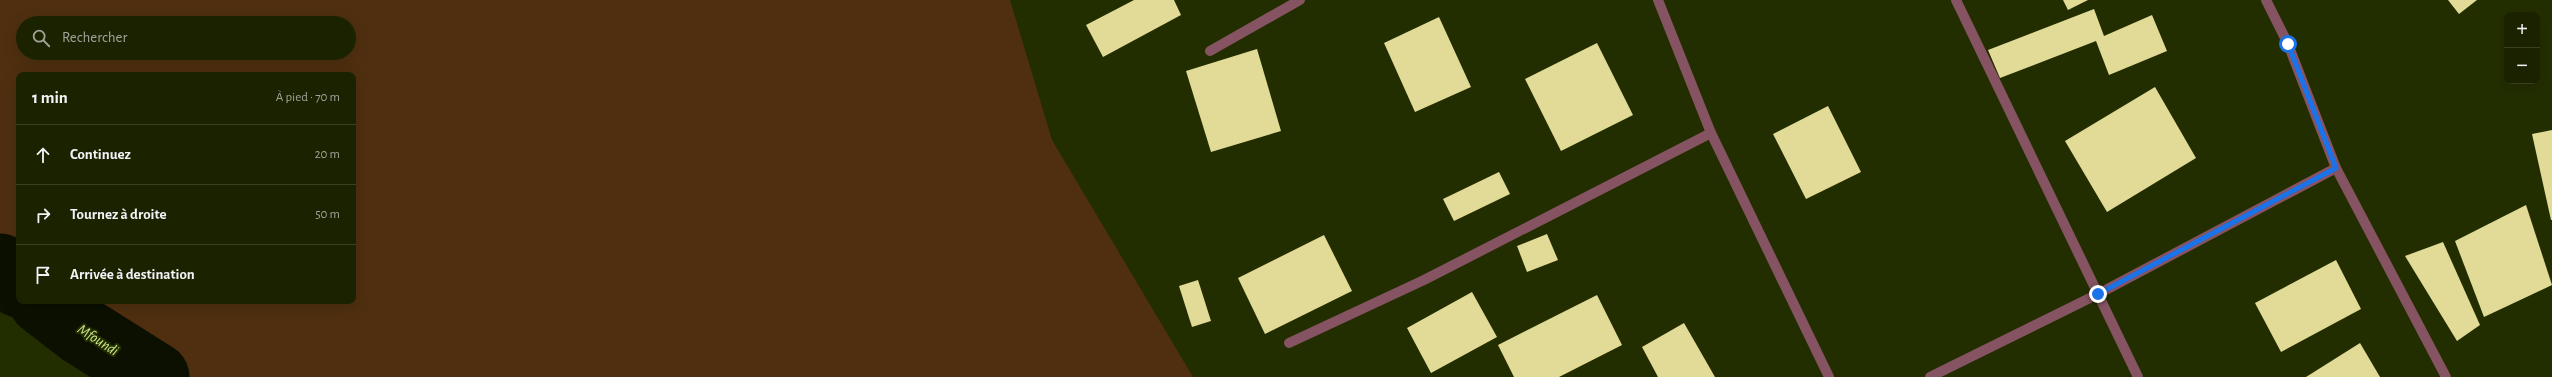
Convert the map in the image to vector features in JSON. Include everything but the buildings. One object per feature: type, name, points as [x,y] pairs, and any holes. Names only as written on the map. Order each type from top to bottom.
[{"type":"street","points":[[1210,51],[1300,0]]},
{"type":"street","points":[[1658,0],[1711,133],[1829,377]]},
{"type":"street","points":[[1956,0],[2138,377]]},
{"type":"street","points":[[2266,0],[2288,44],[2336,168],[2446,377]]},
{"type":"street","points":[[1289,343],[1424,280],[1711,133]]},
{"type":"street","points":[[1930,377],[2098,294],[2336,168]]},
{"type":"shaded area","points":[[0,0],[1010,0],[1052,140],[1193,377],[155,377],[82,331],[47,304],[356,304],[356,72],[16,72],[16,281],[0,268]]},
{"type":"waterway","name":"Mfoundi","points":[[0,268],[16,281]]},
{"type":"waterway","name":"Mfoundi","points":[[47,304],[82,331],[155,377]]},
{"type":"route","points":[[2098,294],[2336,168],[2288,44]]}]
